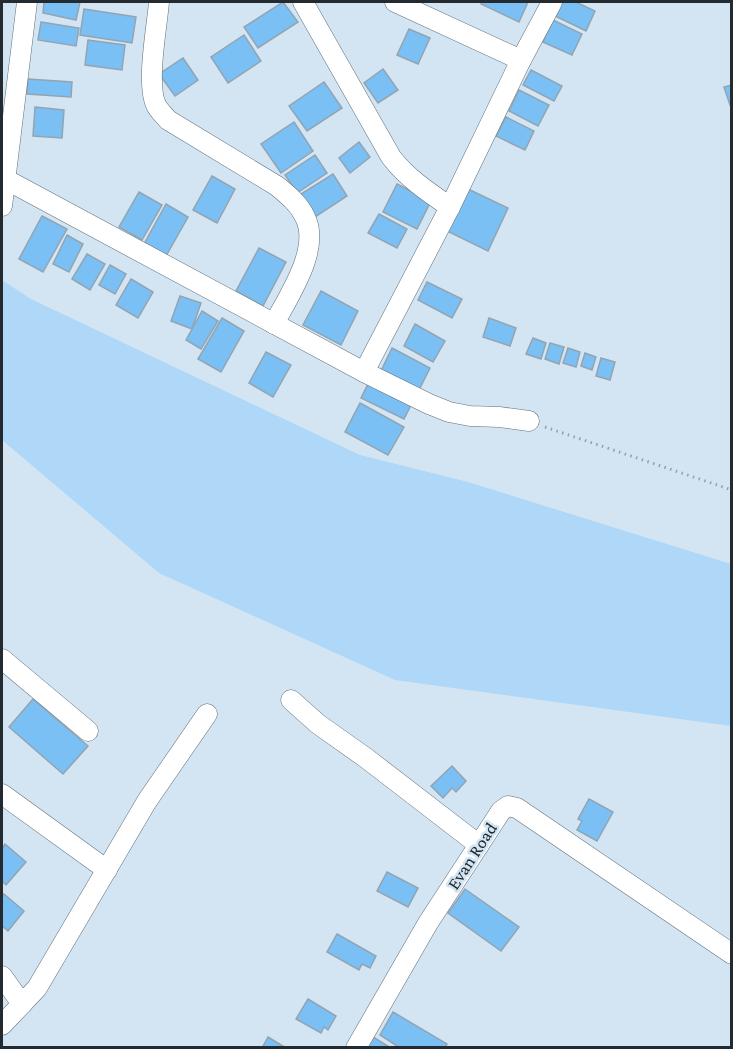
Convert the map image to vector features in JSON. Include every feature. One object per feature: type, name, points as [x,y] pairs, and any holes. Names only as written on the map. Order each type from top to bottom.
[{"type":"street","points":[[2,206],[27,2]]},
{"type":"street","points":[[159,2],[152,81],[155,103],[160,111],[168,120],[277,186],[292,198],[305,217],[310,238],[307,257],[274,324]]},
{"type":"street","points":[[303,2],[391,157],[412,180],[450,207]]},
{"type":"street","points":[[395,2],[521,60]]},
{"type":"street","points":[[364,372],[450,207],[521,60],[552,2]]},
{"type":"street","points":[[5,179],[364,372],[449,412],[529,421]]},
{"type":"street","points":[[2,659],[88,731]]},
{"type":"street","points":[[291,700],[318,724],[479,845]]},
{"type":"street","points":[[2,1025],[37,987],[147,801],[207,714]]},
{"type":"street","points":[[2,794],[107,870]]},
{"type":"street","name":"Evan Road","points":[[356,1047],[428,923],[504,808],[512,806],[732,954]]},
{"type":"street","points":[[2,975],[22,1004]]},
{"type":"path","points":[[529,421],[732,490]]},
{"type":"shaded area","points":[[2,280],[31,299],[360,455],[468,482],[731,564],[731,726],[395,680],[159,573],[2,440]]},
{"type":"building","points":[[44,2],[80,2],[76,20],[43,13]]},
{"type":"building","points":[[283,2],[298,22],[258,48],[244,27]]},
{"type":"building","points":[[482,2],[528,2],[519,22],[481,4]]},
{"type":"building","points":[[562,2],[576,2],[595,11],[586,31],[555,16]]},
{"type":"building","points":[[84,9],[136,17],[132,43],[80,35]]},
{"type":"building","points":[[553,20],[582,34],[572,55],[543,42]]},
{"type":"building","points":[[41,22],[79,28],[76,46],[38,40]]},
{"type":"building","points":[[409,29],[430,38],[418,64],[397,55]]},
{"type":"building","points":[[244,35],[261,61],[228,83],[211,57]]},
{"type":"building","points":[[88,40],[125,45],[122,70],[85,65]]},
{"type":"building","points":[[183,58],[198,80],[175,96],[159,74]]},
{"type":"building","points":[[383,69],[398,90],[378,103],[364,83]]},
{"type":"building","points":[[531,70],[562,86],[554,101],[523,85]]},
{"type":"building","points":[[28,79],[72,82],[71,97],[27,94]]},
{"type":"building","points":[[324,82],[342,108],[307,131],[289,106]]},
{"type":"building","points":[[732,85],[732,104],[730,105],[724,87]]},
{"type":"building","points":[[519,90],[549,105],[538,126],[509,111]]},
{"type":"building","points":[[35,107],[64,110],[62,138],[33,136]]},
{"type":"building","points":[[506,117],[534,131],[525,150],[496,136]]},
{"type":"building","points":[[294,122],[313,151],[281,173],[261,144]]},
{"type":"building","points":[[359,142],[370,157],[350,173],[339,158]]},
{"type":"building","points":[[315,155],[327,173],[297,193],[285,175]]},
{"type":"building","points":[[333,174],[347,196],[315,217],[301,194]]},
{"type":"building","points":[[212,176],[235,189],[217,223],[193,210]]},
{"type":"building","points":[[397,184],[431,201],[417,229],[383,212]]},
{"type":"building","points":[[468,189],[508,208],[488,251],[447,231]]},
{"type":"building","points":[[139,192],[162,205],[142,240],[119,227]]},
{"type":"building","points":[[166,204],[188,217],[166,256],[144,244]]},
{"type":"building","points":[[379,214],[407,229],[397,248],[368,233]]},
{"type":"building","points":[[42,216],[67,229],[43,272],[19,259]]},
{"type":"building","points":[[67,235],[83,244],[69,272],[53,264]]},
{"type":"building","points":[[259,248],[286,262],[263,306],[236,291]]},
{"type":"building","points":[[87,254],[105,264],[90,290],[72,279]]},
{"type":"building","points":[[110,265],[126,274],[115,294],[99,285]]},
{"type":"building","points":[[131,279],[153,292],[138,318],[116,305]]},
{"type":"building","points":[[427,282],[462,299],[452,318],[418,300]]},
{"type":"building","points":[[321,291],[358,311],[341,345],[303,325]]},
{"type":"building","points":[[180,296],[201,303],[192,329],[171,321]]},
{"type":"building","points":[[202,311],[218,321],[201,349],[186,340]]},
{"type":"building","points":[[222,318],[244,331],[221,372],[198,359]]},
{"type":"building","points":[[489,318],[516,328],[510,346],[483,337]]},
{"type":"building","points":[[415,324],[445,341],[433,362],[404,346]]},
{"type":"building","points":[[533,338],[546,343],[541,359],[526,354]]},
{"type":"building","points":[[550,343],[564,347],[559,364],[545,359]]},
{"type":"building","points":[[392,348],[430,368],[418,392],[380,373]]},
{"type":"building","points":[[568,348],[580,352],[576,367],[563,363]]},
{"type":"building","points":[[266,352],[291,365],[273,397],[249,383]]},
{"type":"building","points":[[585,353],[596,357],[592,370],[581,366]]},
{"type":"building","points":[[601,358],[615,362],[610,380],[596,376]]},
{"type":"building","points":[[369,382],[412,403],[404,419],[361,398]]},
{"type":"building","points":[[360,403],[404,427],[388,455],[345,432]]},
{"type":"building","points":[[33,699],[88,746],[63,774],[9,727]]},
{"type":"building","points":[[452,766],[466,781],[456,792],[452,788],[443,798],[431,786]]},
{"type":"building","points":[[589,799],[613,812],[597,841],[577,830],[582,821],[578,819]]},
{"type":"building","points":[[5,844],[26,862],[6,885],[2,881],[2,849]]},
{"type":"building","points":[[387,872],[418,888],[408,907],[377,891]]},
{"type":"building","points":[[465,889],[519,927],[501,951],[448,913]]},
{"type":"building","points":[[4,894],[24,911],[8,931],[2,926]]},
{"type":"building","points":[[337,934],[376,956],[370,968],[362,964],[359,970],[327,952]]},
{"type":"building","points":[[308,999],[336,1016],[328,1030],[324,1027],[321,1033],[296,1019]]},
{"type":"building","points":[[393,1012],[447,1044],[445,1048],[400,1048],[380,1035]]},
{"type":"building","points":[[268,1037],[286,1048],[262,1048]]},
{"type":"building","points":[[373,1037],[391,1048],[367,1048]]}]
